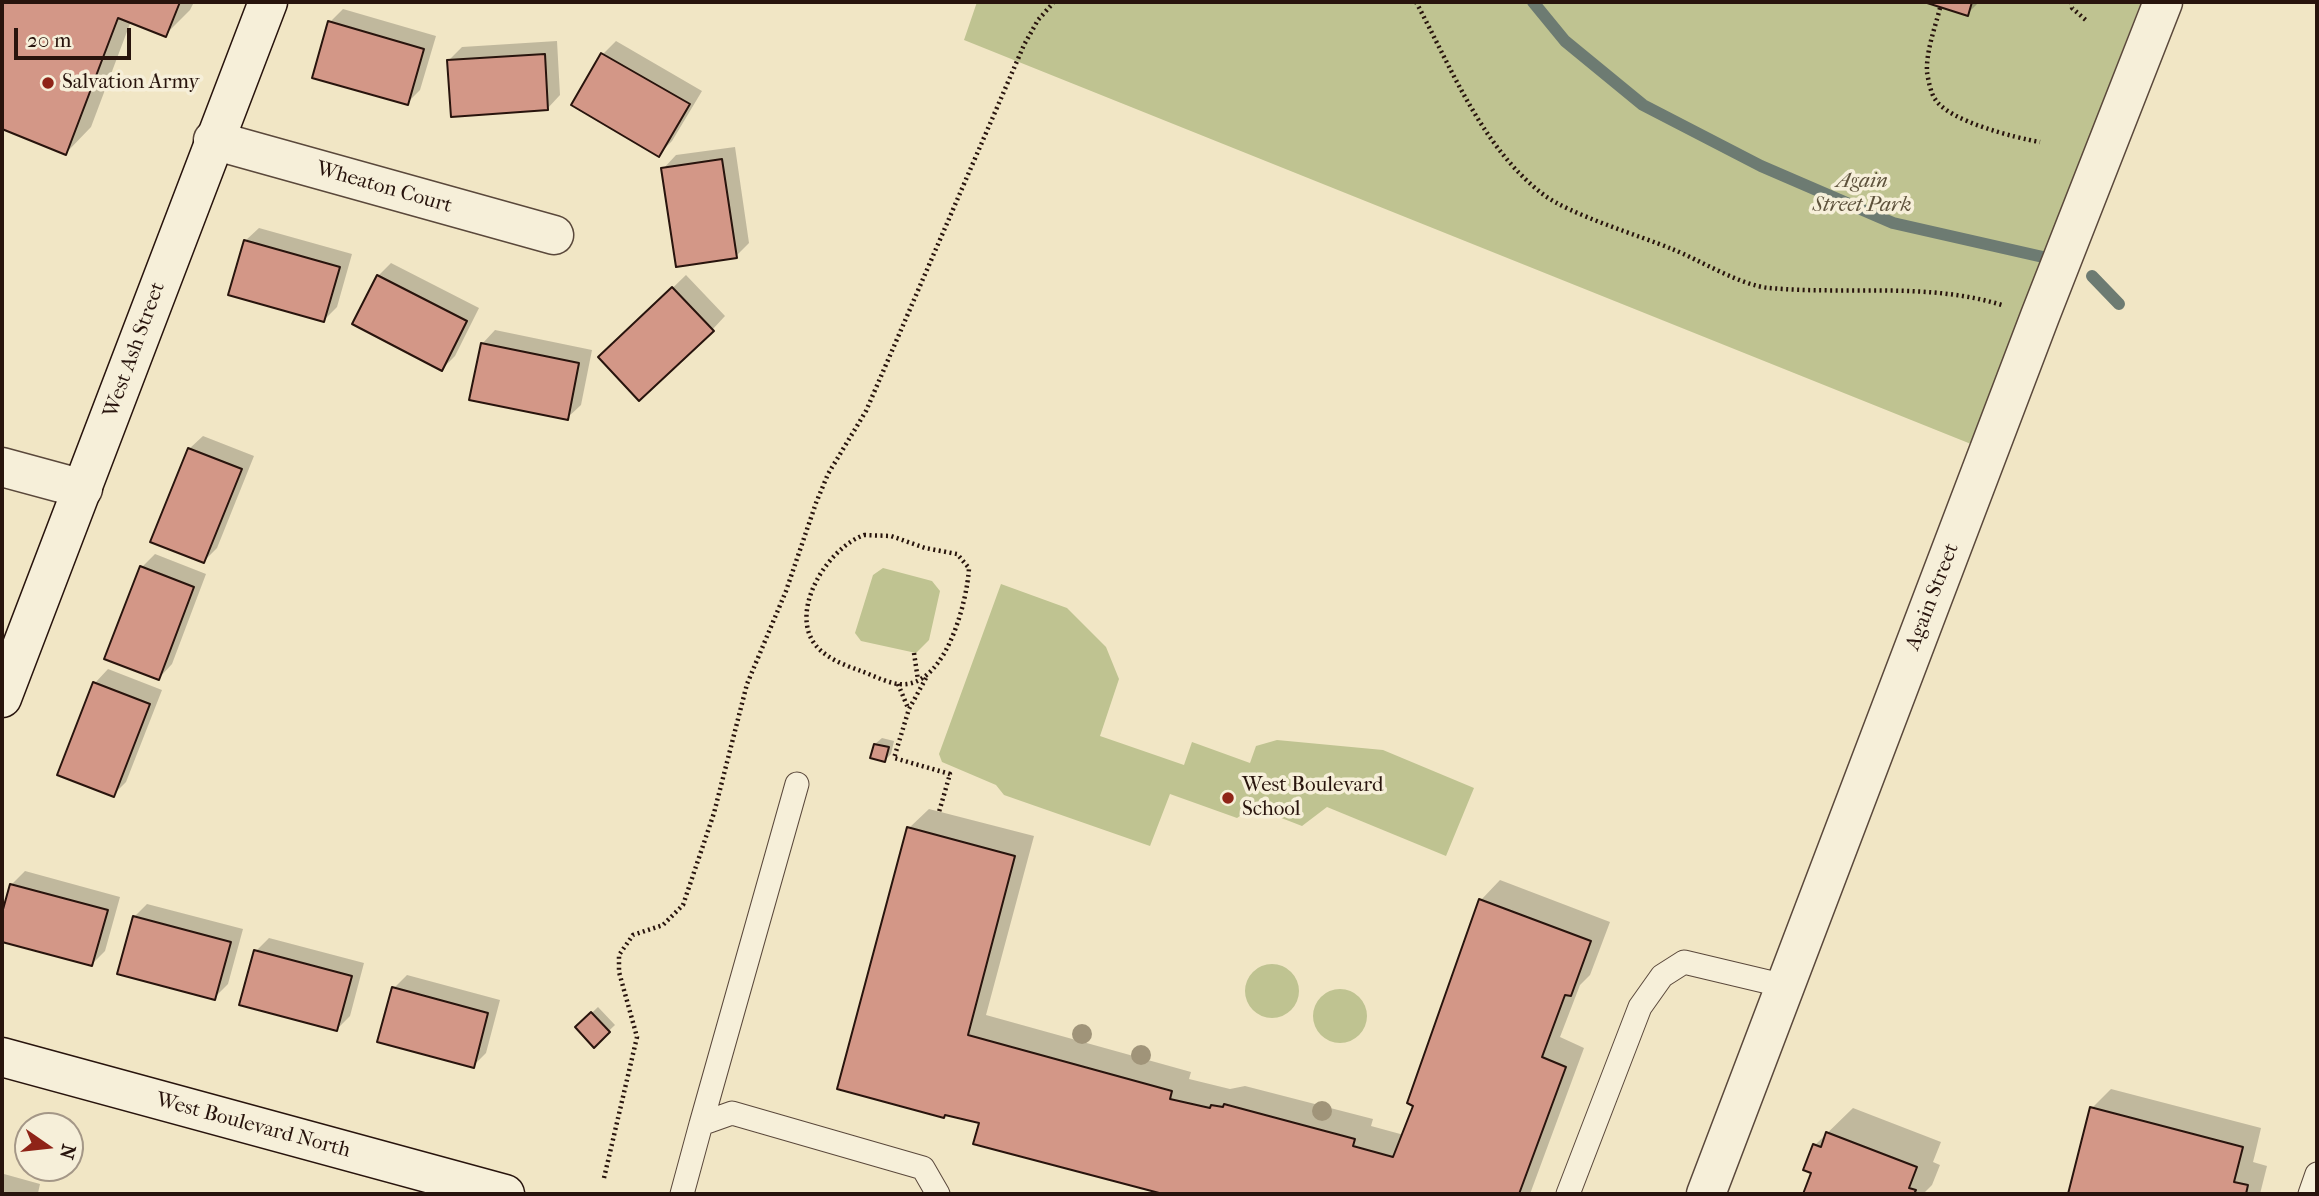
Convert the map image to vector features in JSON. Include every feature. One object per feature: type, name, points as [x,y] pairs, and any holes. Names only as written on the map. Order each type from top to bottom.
[{"type":"street","name":"West Ash Street","points":[[2,698],[213,140],[268,2]]},
{"type":"street","name":"Again Street","points":[[1706,1194],[2040,316],[2163,2]]},
{"type":"street","name":"Wheaton Court","points":[[213,140],[554,235]]},
{"type":"street","points":[[2,467],[83,489]]},
{"type":"street","name":"West Boulevard North","points":[[2,1057],[501,1194]]},
{"type":"lane","points":[[682,1194],[797,785]]},
{"type":"lane","points":[[1568,1194],[1640,1007],[1662,976],[1684,962],[1785,986]]},
{"type":"lane","points":[[701,1124],[732,1113],[923,1168],[938,1194]]},
{"type":"lane","points":[[2310,1194],[2317,1174]]},
{"type":"path","points":[[604,1178],[637,1037],[619,972],[619,955],[633,935],[663,925],[683,905],[714,813],[747,684],[786,591],[816,503],[828,474],[866,411],[1024,45],[1054,2]]},
{"type":"path","points":[[1416,2],[1492,142],[1546,196],[1713,265],[1744,282],[1765,288],[1809,292],[1921,290],[1979,298],[2040,316]]},
{"type":"path","points":[[2071,2],[2072,8],[2088,22]]},
{"type":"path","points":[[1940,8],[1930,46],[1927,73],[1935,100],[1957,116],[1991,130],[2040,142]]},
{"type":"path","points":[[928,674],[918,680],[897,684],[847,666],[825,654],[813,640],[807,622],[812,593],[821,571],[846,543],[864,535],[891,536],[925,548],[957,554],[967,563],[969,576],[959,616],[943,657],[928,674],[909,709],[894,758],[950,774],[939,813]]},
{"type":"path","points":[[915,653],[918,680]]},
{"type":"path","points":[[897,684],[909,709]]},
{"type":"green space","name":"Again Street Park","points":[[977,2],[2141,2],[1971,444],[964,40]]},
{"type":"green space","points":[[883,568],[932,581],[940,591],[929,640],[916,653],[861,641],[855,633],[873,575]]},
{"type":"green space","points":[[1001,584],[1067,608],[1106,647],[1119,679],[1100,736],[1184,765],[1192,742],[1250,763],[1256,746],[1277,740],[1383,750],[1474,788],[1446,856],[1327,807],[1302,826],[1253,807],[1237,818],[1170,794],[1150,846],[1004,795],[996,785],[942,762],[939,754]]},
{"type":"green space","points":[[1272,964],[1291,972],[1299,991],[1291,1010],[1272,1018],[1253,1010],[1245,991],[1253,972]]},
{"type":"green space","points":[[1340,989],[1359,997],[1367,1016],[1359,1035],[1340,1043],[1321,1035],[1313,1016],[1321,997]]},
{"type":"building","name":"Salvation Army","points":[[2,2],[180,2],[166,37],[118,18],[66,155],[2,129]]},
{"type":"building","points":[[1924,2],[1972,2],[1968,16]]},
{"type":"building","points":[[328,21],[424,49],[408,105],[312,78]]},
{"type":"building","points":[[601,53],[690,104],[659,157],[571,105]]},
{"type":"building","points":[[545,54],[548,110],[451,117],[447,60]]},
{"type":"building","points":[[722,159],[737,258],[676,267],[661,168]]},
{"type":"building","points":[[244,240],[340,267],[324,322],[228,295]]},
{"type":"building","points":[[377,275],[467,321],[442,371],[352,324]]},
{"type":"building","points":[[672,287],[714,331],[639,401],[598,357]]},
{"type":"building","points":[[481,343],[579,363],[568,420],[469,400]]},
{"type":"building","points":[[188,448],[242,469],[204,563],[150,542]]},
{"type":"building","points":[[140,566],[194,587],[159,680],[104,659]]},
{"type":"building","points":[[93,682],[150,704],[114,797],[57,775]]},
{"type":"building","points":[[874,744],[889,747],[885,762],[870,758]]},
{"type":"building","points":[[907,827],[1015,856],[968,1035],[1172,1091],[1170,1099],[1210,1108],[1211,1105],[1223,1107],[1224,1104],[1355,1139],[1353,1146],[1393,1157],[1413,1106],[1407,1103],[1479,899],[1591,941],[1571,996],[1565,995],[1542,1057],[1566,1067],[1519,1194],[1163,1194],[973,1144],[979,1123],[945,1115],[944,1118],[837,1089]]},
{"type":"building","points":[[10,884],[108,910],[92,966],[2,942],[2,913]]},
{"type":"building","points":[[133,916],[231,942],[215,1000],[117,974]]},
{"type":"building","points":[[254,950],[352,976],[337,1031],[239,1005]]},
{"type":"building","points":[[392,987],[488,1013],[474,1068],[377,1042]]},
{"type":"building","points":[[591,1012],[610,1032],[594,1048],[575,1027]]},
{"type":"building","points":[[2090,1107],[2243,1147],[2234,1182],[2248,1185],[2246,1194],[2068,1194]]},
{"type":"building","points":[[1826,1132],[1917,1167],[1909,1188],[1916,1190],[1914,1194],[1803,1194],[1811,1173],[1803,1170],[1813,1144],[1821,1147]]},
{"type":"waterway","points":[[1533,2],[1565,41],[1643,105],[1761,166],[1893,223],[2043,257]]},
{"type":"waterway","points":[[2092,276],[2119,304]]},
{"type":"place","name":"Salvation Army","points":[[48,83]]},
{"type":"place","name":"West Boulevard School","points":[[1228,798]]}]
